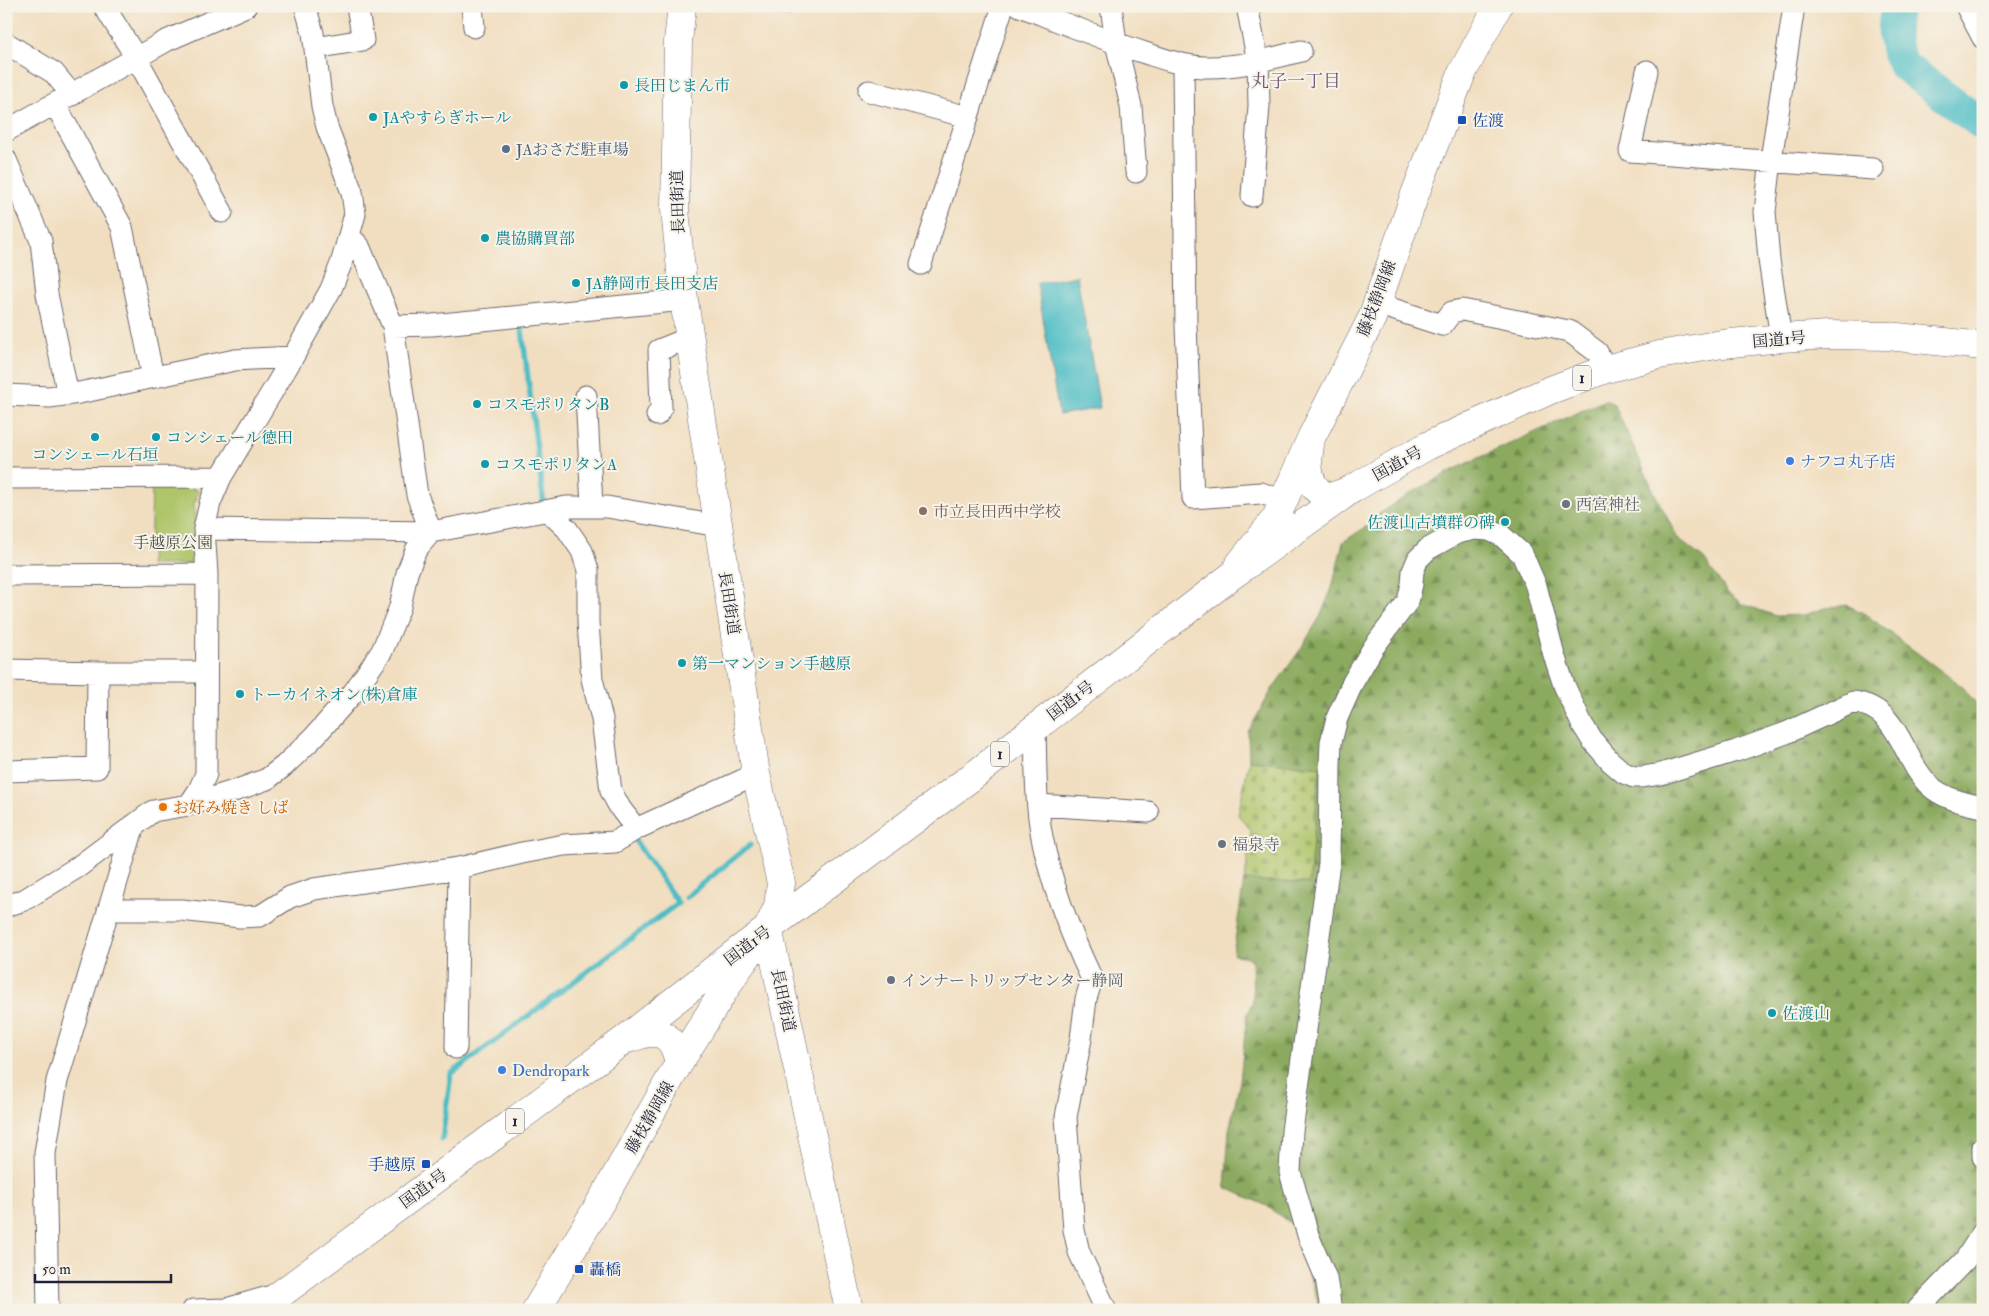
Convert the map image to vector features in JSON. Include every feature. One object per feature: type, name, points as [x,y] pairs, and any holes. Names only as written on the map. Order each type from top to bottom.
[{"type":"main road","name":"長田街道","points":[[682,6],[678,52],[675,210],[684,300],[756,774],[781,883],[778,906],[768,928],[849,1310]]},
{"type":"main road","name":"藤枝静岡線","points":[[1230,577],[1276,518],[1312,436],[1372,318],[1415,194],[1462,72],[1498,6]]},
{"type":"main road","name":"国道1号","points":[[259,1310],[624,1040],[768,928],[976,772],[1230,577],[1352,489],[1427,446],[1548,391],[1606,369],[1659,355],[1722,344],[1828,335],[1888,336],[1983,346]]},
{"type":"main road","points":[[1312,436],[1308,460],[1310,476],[1314,486],[1326,495],[1336,495],[1352,489]]},
{"type":"main road","name":"藤枝静岡線","points":[[536,1310],[606,1193],[680,1063],[735,973],[768,928]]},
{"type":"main road","points":[[624,1040],[652,1032],[662,1034],[675,1047],[680,1063]]},
{"type":"street","points":[[104,6],[138,59],[222,212]]},
{"type":"street","points":[[6,131],[181,34],[246,6]]},
{"type":"street","points":[[188,805],[199,790],[206,774],[207,574],[204,528],[210,503],[221,477],[331,289],[355,214],[352,192],[327,127],[322,106],[315,48],[305,6]]},
{"type":"street","points":[[315,48],[364,40],[356,6]]},
{"type":"street","points":[[921,264],[1003,6]]},
{"type":"street","points":[[1020,6],[1116,44],[1183,65],[1204,67],[1258,62],[1301,51]]},
{"type":"street","points":[[1111,6],[1116,44],[1131,106],[1136,172]]},
{"type":"street","points":[[1247,6],[1258,62],[1259,106],[1252,196]]},
{"type":"street","points":[[1781,338],[1766,228],[1766,212],[1771,160],[1794,6]]},
{"type":"street","points":[[1966,6],[1983,38]]},
{"type":"street","points":[[6,43],[54,73],[64,100],[122,228],[153,377]]},
{"type":"street","points":[[1183,65],[1186,326],[1193,498],[1261,492],[1284,501]]},
{"type":"street","points":[[1647,71],[1630,151],[1873,169]]},
{"type":"street","points":[[868,91],[968,117]]},
{"type":"street","points":[[6,160],[41,241],[39,295],[68,395]]},
{"type":"street","points":[[349,236],[359,246],[393,326],[417,495],[431,532]]},
{"type":"street","points":[[393,326],[432,325],[684,300]]},
{"type":"street","points":[[1377,304],[1442,325],[1452,312],[1462,310],[1569,330],[1597,352],[1606,369]]},
{"type":"street","points":[[657,415],[661,408],[659,350],[689,338]]},
{"type":"street","points":[[6,395],[68,395],[235,360],[293,356]]},
{"type":"street","points":[[586,396],[592,506]]},
{"type":"street","points":[[6,478],[221,477]]},
{"type":"street","points":[[204,528],[431,532],[548,511],[566,506],[608,506],[719,526]]},
{"type":"street","points":[[548,511],[566,529],[582,551],[588,570],[592,679],[602,719],[611,791],[620,808],[636,829]]},
{"type":"street","points":[[1331,1310],[1326,1278],[1308,1235],[1290,1172],[1292,1131],[1329,863],[1332,742],[1337,718],[1353,682],[1373,648],[1408,601],[1413,570],[1418,559],[1428,548],[1457,533],[1475,528],[1489,530],[1502,536],[1522,554],[1536,586],[1554,656],[1575,711],[1592,740],[1624,773],[1634,777],[1642,777],[1696,763],[1786,733],[1853,702],[1864,703],[1875,708],[1891,723],[1922,778],[1931,788],[1941,794],[1983,807]]},
{"type":"street","points":[[6,906],[24,900],[78,867],[112,844],[134,824],[153,811],[188,805],[267,779],[284,766],[314,737],[353,693],[382,651],[396,620],[407,573],[416,550],[431,532]]},
{"type":"street","points":[[6,574],[207,574]]},
{"type":"street","points":[[6,670],[206,672]]},
{"type":"street","points":[[6,771],[97,768],[98,672]]},
{"type":"street","points":[[1035,726],[1042,838],[1051,871],[1076,944],[1092,979],[1086,999],[1081,1039],[1066,1117],[1074,1230],[1079,1252],[1106,1310]]},
{"type":"street","points":[[108,910],[182,910],[240,917],[260,916],[290,898],[314,889],[459,868],[564,845],[615,842],[636,829],[756,774]]},
{"type":"street","points":[[1039,805],[1148,812]]},
{"type":"street","points":[[48,1310],[45,1153],[57,1081],[134,824]]},
{"type":"street","points":[[456,1048],[459,868]]},
{"type":"street","points":[[1983,1147],[1983,1157]]},
{"type":"street","points":[[1917,1310],[1965,1260],[1983,1232]]},
{"type":"street","points":[[192,1310],[226,1308],[282,1293]]},
{"type":"green space","points":[[706,6],[793,6],[791,17]]},
{"type":"green space","points":[[1605,400],[1614,404],[1655,494],[1678,539],[1704,559],[1727,592],[1742,604],[1776,616],[1804,615],[1826,608],[1847,605],[1865,614],[1960,685],[1983,711],[1983,1310],[1318,1310],[1318,1302],[1291,1224],[1267,1206],[1225,1187],[1229,1130],[1240,1081],[1247,1014],[1253,1001],[1252,959],[1233,954],[1244,880],[1309,883],[1320,767],[1249,760],[1248,732],[1273,688],[1300,650],[1320,617],[1332,588],[1343,542],[1375,521],[1379,514],[1413,492],[1453,470]]},
{"type":"green space","name":"手越原公園","points":[[152,485],[189,485],[199,492],[194,504],[196,564],[150,565]]},
{"type":"green space","points":[[1249,760],[1320,767],[1309,883],[1245,880],[1251,830],[1238,815]]},
{"type":"water","points":[[1077,276],[1100,408],[1059,415],[1037,283]]},
{"type":"waterway","points":[[1897,6],[1894,37],[1897,51],[1904,66],[1983,125]]},
{"type":"waterway","points":[[521,322],[544,506]]},
{"type":"waterway","points":[[442,1139],[451,1074],[678,903],[632,836]]},
{"type":"waterway","points":[[686,897],[750,845]]},
{"type":"place","name":"長田じまん市","points":[[624,85]]},
{"type":"place","name":"JAやすらぎホール","points":[[373,117]]},
{"type":"place","name":"佐渡","points":[[1462,120]]},
{"type":"place","name":"JAおさだ駐車場","points":[[506,149]]},
{"type":"place","name":"農協購買部","points":[[485,238]]},
{"type":"place","name":"JA静岡市 長田支店","points":[[576,283]]},
{"type":"place","name":"コスモポリタンB","points":[[477,404]]},
{"type":"place","name":"コンシェール石垣","points":[[95,437]]},
{"type":"place","name":"コンシェール徳田","points":[[156,437]]},
{"type":"place","name":"ナフコ丸子店","points":[[1790,461]]},
{"type":"place","name":"コスモポリタンA","points":[[485,464]]},
{"type":"place","name":"西宮神社","points":[[1566,504]]},
{"type":"place","name":"市立長田西中学校","points":[[923,511]]},
{"type":"place","name":"佐渡山古墳群の碑","points":[[1505,522]]},
{"type":"place","name":"第一マンション手越原","points":[[682,663]]},
{"type":"place","name":"トーカイネオン(株)倉庫","points":[[240,694]]},
{"type":"place","name":"お好み焼き しば","points":[[163,807]]},
{"type":"place","name":"福泉寺","points":[[1222,844]]},
{"type":"place","name":"インナートリップセンター静岡","points":[[891,980]]},
{"type":"place","name":"佐渡山","points":[[1772,1013]]},
{"type":"place","name":"Dendropark","points":[[502,1070]]},
{"type":"place","name":"手越原","points":[[426,1164]]},
{"type":"place","name":"轟橋","points":[[579,1269]]},
{"type":"district","name":"丸子一丁目","points":[[1296,81]]}]
